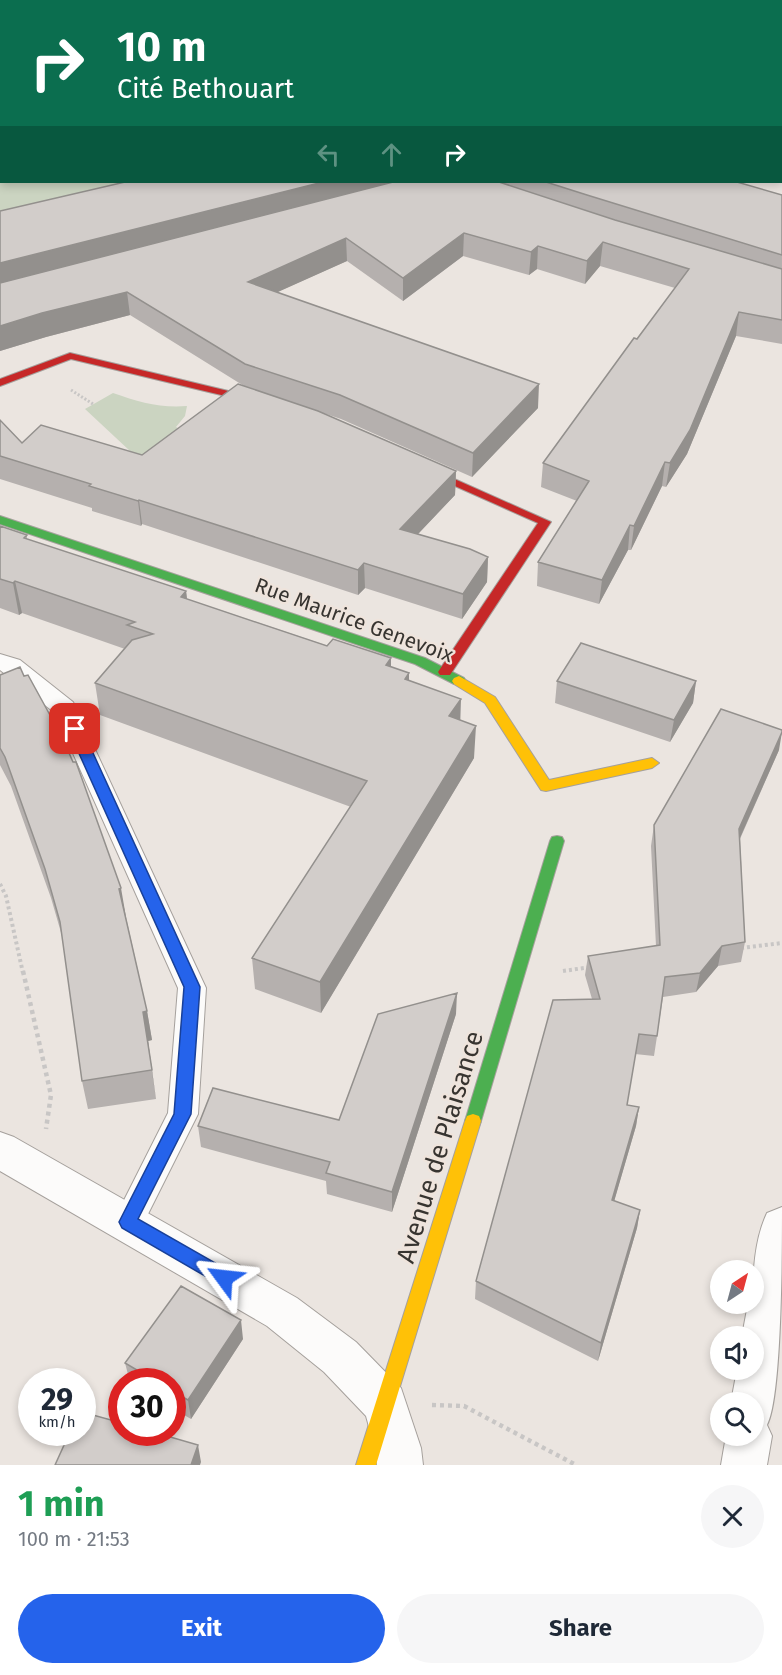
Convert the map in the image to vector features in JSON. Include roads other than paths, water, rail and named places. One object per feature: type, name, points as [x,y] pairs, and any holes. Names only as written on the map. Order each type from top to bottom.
[{"type":"street","points":[[0,383],[70,356],[241,397],[285,412]]},
{"type":"street","points":[[405,460],[545,522],[445,672]]},
{"type":"street","name":"Rue Maurice Genevoix","points":[[0,520],[420,661],[445,672],[490,700],[546,786],[652,763]]},
{"type":"street","name":"Avenue de Plaisance","points":[[366,1465],[428,1271],[557,841]]},
{"type":"street","points":[[0,1149],[282,1312],[339,1357],[385,1404],[399,1448],[400,1465]]},
{"type":"street","points":[[756,1392],[782,1226]]},
{"type":"street","points":[[744,1465],[747,1446]]},
{"type":"lane","points":[[0,662],[12,666],[65,708],[192,987],[183,1114],[128,1222]]}]
